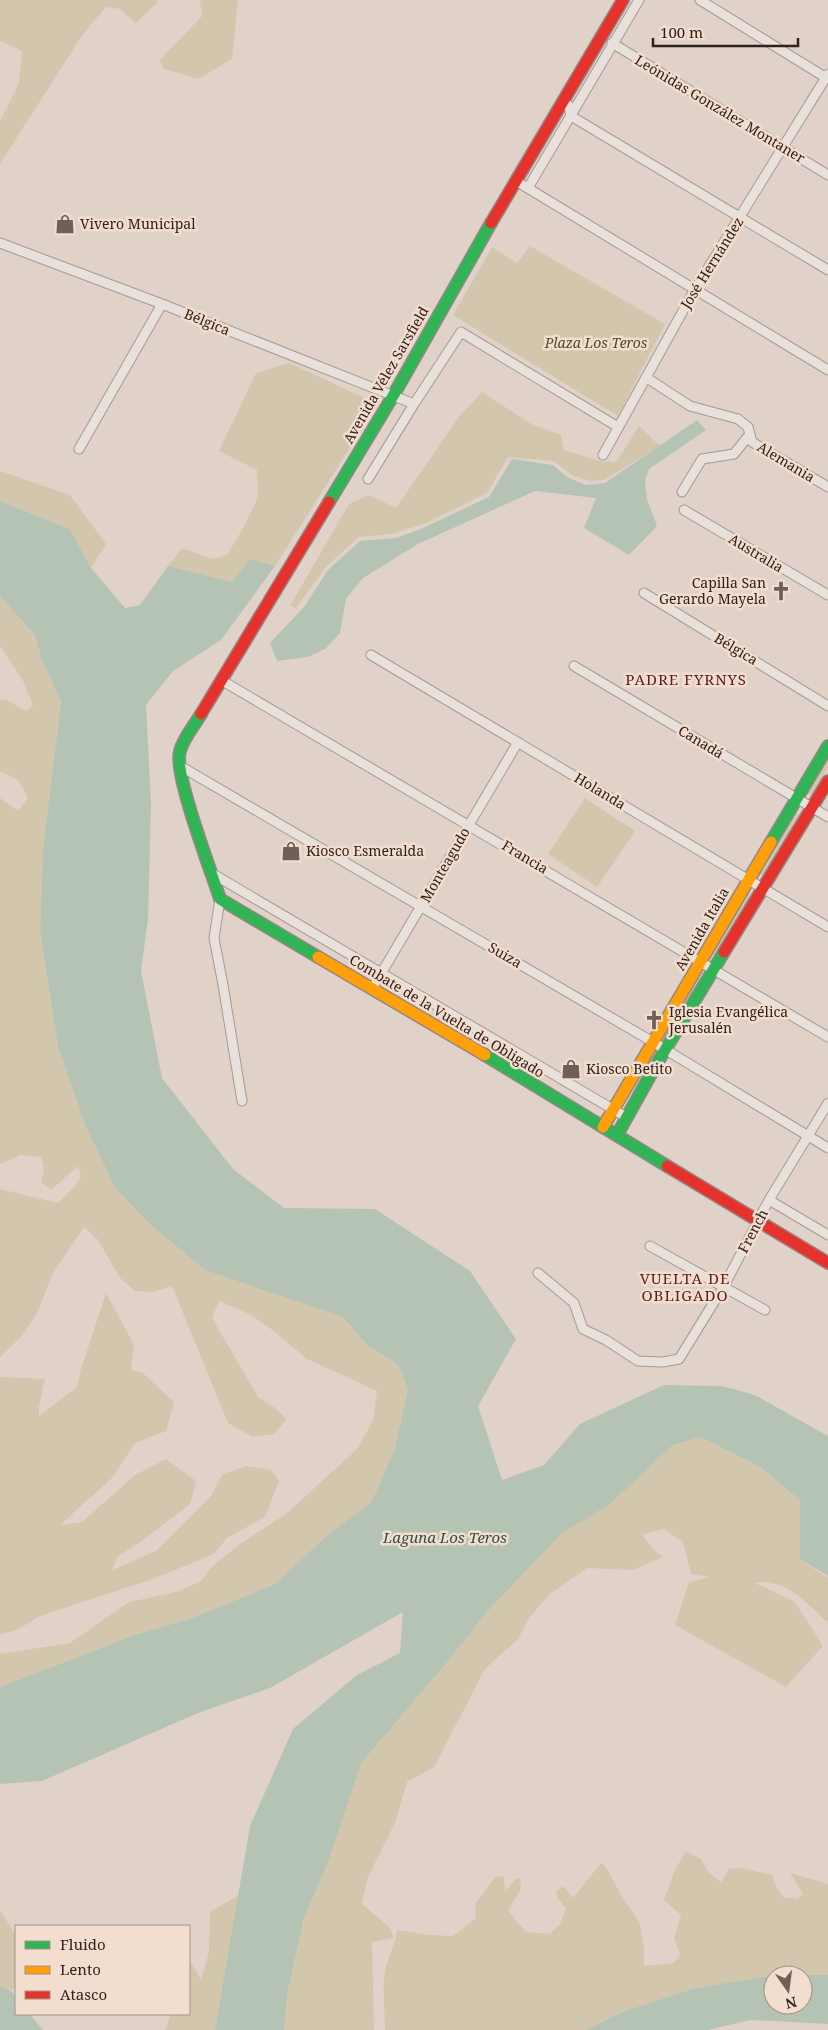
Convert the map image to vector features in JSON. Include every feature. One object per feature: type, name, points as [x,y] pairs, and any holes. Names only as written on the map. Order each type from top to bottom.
[{"type":"street","name":"Avenida Vélez Sarsfield","points":[[180,766],[179,752],[393,396],[516,181],[623,0]]},
{"type":"street","points":[[528,188],[639,0]]},
{"type":"street","points":[[700,0],[827,77]]},
{"type":"street","name":"Leónidas González Montaner","points":[[612,43],[828,175]]},
{"type":"street","name":"José Hernández","points":[[603,455],[694,291],[827,77]]},
{"type":"street","points":[[564,101],[569,106],[570,116]]},
{"type":"street","points":[[570,116],[828,270]]},
{"type":"street","points":[[516,181],[694,291],[828,370]]},
{"type":"street","name":"Bélgica","points":[[0,243],[162,304],[414,404]]},
{"type":"street","points":[[79,448],[162,304]]},
{"type":"street","points":[[368,478],[461,332],[618,427]]},
{"type":"street","name":"Alemania","points":[[646,378],[690,406],[738,419],[748,427],[752,442],[828,487]]},
{"type":"street","points":[[682,492],[702,458],[734,454],[750,434]]},
{"type":"street","name":"Australia","points":[[684,510],[828,595]]},
{"type":"street","name":"Bélgica","points":[[644,593],[828,706]]},
{"type":"street","name":"Holanda","points":[[371,655],[828,927]]},
{"type":"street","name":"Canadá","points":[[574,666],[828,817]]},
{"type":"street","name":"Francia","points":[[221,680],[469,824],[828,1037]]},
{"type":"street","name":"Monteagudo","points":[[372,989],[518,742]]},
{"type":"street","name":"Avenida Italia","points":[[603,1127],[828,746]]},
{"type":"street","points":[[180,766],[197,832],[220,899],[214,938],[242,1101]]},
{"type":"street","name":"Suiza","points":[[180,766],[653,1042],[828,1148]]},
{"type":"street","points":[[616,1135],[762,888],[828,781]]},
{"type":"street","points":[[213,874],[626,1117]]},
{"type":"street","name":"Combate de la Vuelta de Obligado","points":[[220,899],[828,1263]]},
{"type":"street","name":"French","points":[[538,1273],[574,1303],[583,1329],[606,1340],[638,1361],[663,1362],[679,1359],[724,1286],[769,1200],[828,1103]]},
{"type":"street","points":[[769,1200],[828,1235]]},
{"type":"street","points":[[650,1246],[765,1310]]},
{"type":"green space","points":[[0,0],[155,0],[158,2],[136,23],[120,9],[106,7],[83,34],[0,164],[0,121],[19,83],[22,51],[0,41]]},
{"type":"green space","points":[[200,0],[238,0],[232,59],[198,79],[164,69],[160,60],[202,16]]},
{"type":"green space","name":"Plaza Los Teros","points":[[530,246],[665,324],[618,416],[453,315],[492,247],[517,263]]},
{"type":"green space","points":[[289,363],[367,399],[370,416],[275,566],[250,559],[232,582],[168,566],[182,548],[213,559],[227,555],[245,525],[258,497],[257,470],[219,451],[256,373]]},
{"type":"green space","points":[[482,392],[531,424],[561,435],[564,450],[599,461],[616,462],[639,426],[660,446],[604,480],[590,481],[572,475],[553,461],[508,457],[487,493],[426,523],[392,534],[359,537],[326,567],[296,608],[290,606],[349,504],[369,495],[396,508],[458,418]]},
{"type":"green space","points":[[0,471],[70,495],[106,544],[91,568],[70,529],[0,501]]},
{"type":"green space","points":[[0,596],[35,635],[42,661],[61,701],[43,849],[40,930],[58,1047],[86,1127],[115,1188],[151,1225],[291,1298],[343,1317],[367,1345],[398,1364],[408,1389],[395,1448],[372,1501],[323,1539],[275,1584],[189,1619],[135,1635],[0,1687],[0,1654],[70,1643],[129,1602],[176,1592],[200,1582],[212,1567],[240,1544],[286,1514],[357,1449],[373,1421],[377,1391],[307,1359],[271,1329],[249,1314],[219,1301],[212,1318],[258,1397],[275,1408],[287,1419],[274,1434],[253,1437],[228,1423],[172,1286],[153,1292],[135,1291],[120,1278],[98,1240],[84,1227],[53,1273],[37,1313],[22,1336],[0,1357],[0,1189],[58,1203],[75,1186],[81,1176],[78,1166],[51,1190],[41,1182],[44,1170],[41,1157],[20,1155],[2,1164],[0,1163],[0,798],[18,811],[28,798],[18,780],[0,771],[0,700],[5,699],[26,711],[33,705],[23,681],[0,646]]},
{"type":"green space","points":[[828,756],[828,768],[812,794],[808,794],[807,792]]},
{"type":"green space","points":[[585,798],[635,831],[597,887],[548,854]]},
{"type":"green space","points":[[795,811],[799,815],[763,875],[759,874]]},
{"type":"green space","points":[[748,892],[751,896],[716,955],[712,955]]},
{"type":"green space","points":[[698,975],[702,979],[667,1038],[663,1037]]},
{"type":"green space","points":[[106,1293],[134,1345],[131,1370],[143,1373],[174,1402],[166,1431],[135,1443],[113,1477],[60,1525],[82,1522],[135,1475],[166,1459],[196,1481],[190,1504],[142,1541],[117,1557],[112,1570],[156,1551],[211,1496],[223,1474],[246,1466],[271,1470],[279,1481],[265,1517],[227,1538],[214,1554],[153,1579],[40,1616],[17,1630],[0,1634],[0,1377],[45,1379],[39,1406],[39,1416],[77,1387]]},
{"type":"green space","points":[[701,1437],[760,1467],[800,1500],[800,1559],[828,1578],[828,1623],[804,1600],[786,1588],[766,1582],[755,1583],[795,1602],[823,1646],[786,1687],[675,1625],[689,1582],[710,1577],[691,1574],[683,1542],[663,1529],[642,1535],[655,1551],[663,1557],[633,1570],[587,1568],[550,1594],[529,1618],[518,1639],[485,1669],[434,1767],[407,1782],[395,1823],[368,1877],[362,1904],[389,1927],[394,1938],[372,1942],[374,2030],[284,2030],[288,1990],[304,1918],[327,1865],[360,1763],[449,1660],[486,1613],[562,1532],[610,1504],[673,1445]]},
{"type":"green space","points":[[686,1851],[701,1859],[709,1873],[721,1882],[729,1869],[740,1868],[772,1875],[774,1883],[783,1897],[797,1899],[803,1894],[790,1873],[828,1884],[828,1975],[813,1975],[813,1965],[763,1965],[763,1978],[695,1988],[622,2012],[586,2030],[385,2030],[384,1978],[397,1930],[429,1935],[453,1936],[476,1918],[475,1904],[495,1877],[504,1876],[505,1891],[517,1878],[521,1880],[520,1890],[508,1911],[526,1932],[550,1934],[560,1924],[566,1908],[557,1897],[556,1891],[563,1886],[573,1898],[601,1863],[607,1869],[622,1897],[640,1923],[644,1948],[644,1966],[674,1963],[680,1954],[674,1938],[681,1915],[664,1900],[675,1870]]},
{"type":"green space","points":[[239,1895],[215,2030],[165,2030],[171,2015],[190,2015],[190,1961],[201,1980],[209,1952],[210,1912]]},
{"type":"green space","points":[[0,1910],[15,1934],[15,1987],[12,1990],[0,1986]]},
{"type":"water","points":[[697,420],[706,430],[649,469],[645,481],[647,499],[657,526],[629,555],[584,528],[596,498],[535,491],[418,544],[363,578],[346,599],[340,633],[325,649],[308,657],[277,661],[270,643],[304,607],[328,570],[360,541],[396,538],[421,529],[489,497],[512,459],[553,465],[567,477],[586,485],[605,483]]},
{"type":"water","name":"Laguna Los Teros","points":[[0,501],[70,529],[91,568],[125,608],[140,605],[168,566],[232,582],[250,559],[275,566],[221,640],[173,671],[146,705],[151,803],[148,919],[141,971],[162,1078],[233,1169],[284,1208],[375,1209],[470,1271],[516,1339],[478,1406],[502,1480],[544,1465],[580,1424],[664,1385],[722,1386],[755,1395],[828,1436],[828,1576],[800,1559],[800,1500],[760,1467],[701,1437],[673,1445],[610,1504],[562,1533],[486,1613],[449,1660],[361,1763],[327,1865],[304,1918],[288,1990],[284,2030],[215,2030],[250,1826],[293,1729],[357,1675],[400,1653],[403,1612],[270,1688],[198,1713],[42,1781],[0,1784],[0,1687],[135,1635],[189,1619],[275,1584],[323,1539],[372,1501],[395,1448],[408,1389],[398,1364],[367,1345],[343,1317],[205,1270],[151,1225],[115,1188],[86,1127],[58,1047],[40,930],[43,849],[61,701],[42,661],[35,635],[0,596]]},
{"type":"water","points":[[813,1975],[828,1975],[828,2024],[750,2020],[708,2030],[586,2030],[622,2012],[695,1988],[763,1977],[763,2015],[813,2015]]},
{"type":"water","points":[[0,1986],[10,1990],[15,1996],[15,2015],[31,2015],[43,2030],[0,2030]]},
{"type":"traffic: fast","points":[[329,502],[393,396],[491,223]]},
{"type":"traffic: fast","points":[[201,714],[181,746],[179,763],[187,801],[220,899],[318,957]]},
{"type":"traffic: fast","points":[[771,842],[828,746]]},
{"type":"traffic: fast","points":[[617,1135],[656,1065],[724,952]]},
{"type":"traffic: fast","points":[[485,1055],[667,1166]]},
{"type":"traffic: slow","points":[[603,1127],[771,842]]},
{"type":"traffic: slow","points":[[318,957],[485,1055]]},
{"type":"traffic: jam","points":[[491,223],[623,0]]},
{"type":"traffic: jam","points":[[201,714],[329,502]]},
{"type":"traffic: jam","points":[[724,952],[828,781]]},
{"type":"traffic: jam","points":[[667,1166],[828,1263]]},
{"type":"place","name":"Vivero Municipal","points":[[65,224]]},
{"type":"place","name":"Capilla San Gerardo Mayela","points":[[781,591]]},
{"type":"place","name":"Kiosco Esmeralda","points":[[291,851]]},
{"type":"place","name":"Iglesia Evangélica Jerusalén","points":[[654,1020]]},
{"type":"place","name":"Kiosco Betito","points":[[571,1069]]},
{"type":"district","name":"PADRE FYRNYS","points":[[686,680]]},
{"type":"district","name":"VUELTA DE OBLIGADO","points":[[685,1288]]}]
